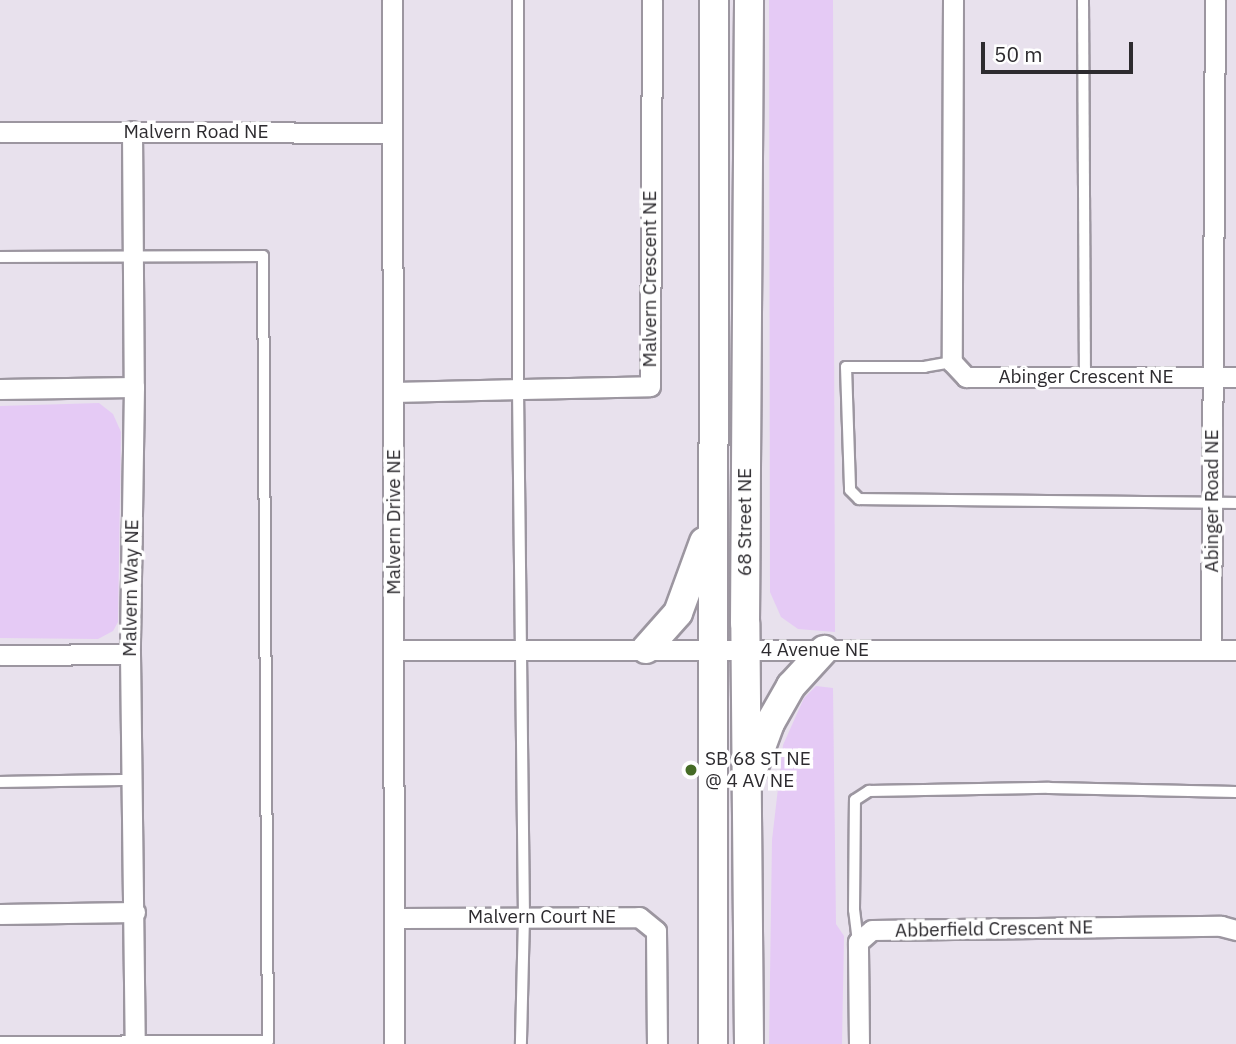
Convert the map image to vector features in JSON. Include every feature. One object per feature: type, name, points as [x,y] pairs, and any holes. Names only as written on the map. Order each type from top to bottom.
[{"type":"main road","name":"68 Street NE","points":[[713,1044],[711,523],[714,0]]},
{"type":"main road","name":"68 Street NE","points":[[748,1044],[745,791],[749,0]]},
{"type":"main road","points":[[646,649],[678,613],[711,523]]},
{"type":"main road","points":[[745,791],[775,714],[791,686],[824,650]]},
{"type":"street","name":"Malvern Drive NE","points":[[392,0],[394,1044]]},
{"type":"street","name":"Malvern Crescent NE","points":[[393,392],[650,386],[652,0]]},
{"type":"street","points":[[952,362],[953,0]]},
{"type":"street","points":[[1215,0],[1213,376],[1236,377]]},
{"type":"street","name":"Malvern Way NE","points":[[132,131],[134,387],[130,654],[135,1043]]},
{"type":"street","name":"Malvern Road NE","points":[[0,132],[391,133]]},
{"type":"street","name":"Abinger Crescent NE","points":[[952,362],[965,377],[1213,376]]},
{"type":"street","name":"Abinger Road NE","points":[[1211,648],[1213,376]]},
{"type":"street","points":[[0,389],[134,387]]},
{"type":"street","name":"4 Avenue NE","points":[[394,650],[1236,650]]},
{"type":"street","points":[[0,655],[130,654]]},
{"type":"street","points":[[0,914],[135,912]]},
{"type":"street","name":"Malvern Court NE","points":[[395,918],[639,917],[656,931],[657,1044]]},
{"type":"street","name":"Abberfield Crescent NE","points":[[858,942],[872,930],[1221,926],[1236,930]]},
{"type":"street","points":[[858,942],[859,1044]]},
{"type":"lane","points":[[518,0],[518,389],[523,917],[521,1044]]},
{"type":"lane","points":[[1083,0],[1085,376]]},
{"type":"lane","points":[[0,257],[263,256],[268,1027],[268,1041],[0,1042]]},
{"type":"lane","points":[[952,362],[925,367],[846,367],[850,490],[859,499],[1236,503]]},
{"type":"lane","points":[[0,782],[133,780]]},
{"type":"lane","points":[[858,942],[854,910],[855,800],[869,791],[1049,788],[1236,792]]},
{"type":"shaded area","points":[[769,0],[833,0],[835,632],[798,629],[781,617],[770,592]]},
{"type":"shaded area","points":[[99,403],[113,414],[121,432],[118,622],[113,631],[98,639],[0,638],[0,406]]},
{"type":"shaded area","points":[[816,686],[833,688],[836,924],[844,936],[842,1044],[769,1044],[772,840],[783,745],[804,698]]},
{"type":"place","name":"SB 68 ST NE @ 4 AV NE","points":[[691,770]]}]
